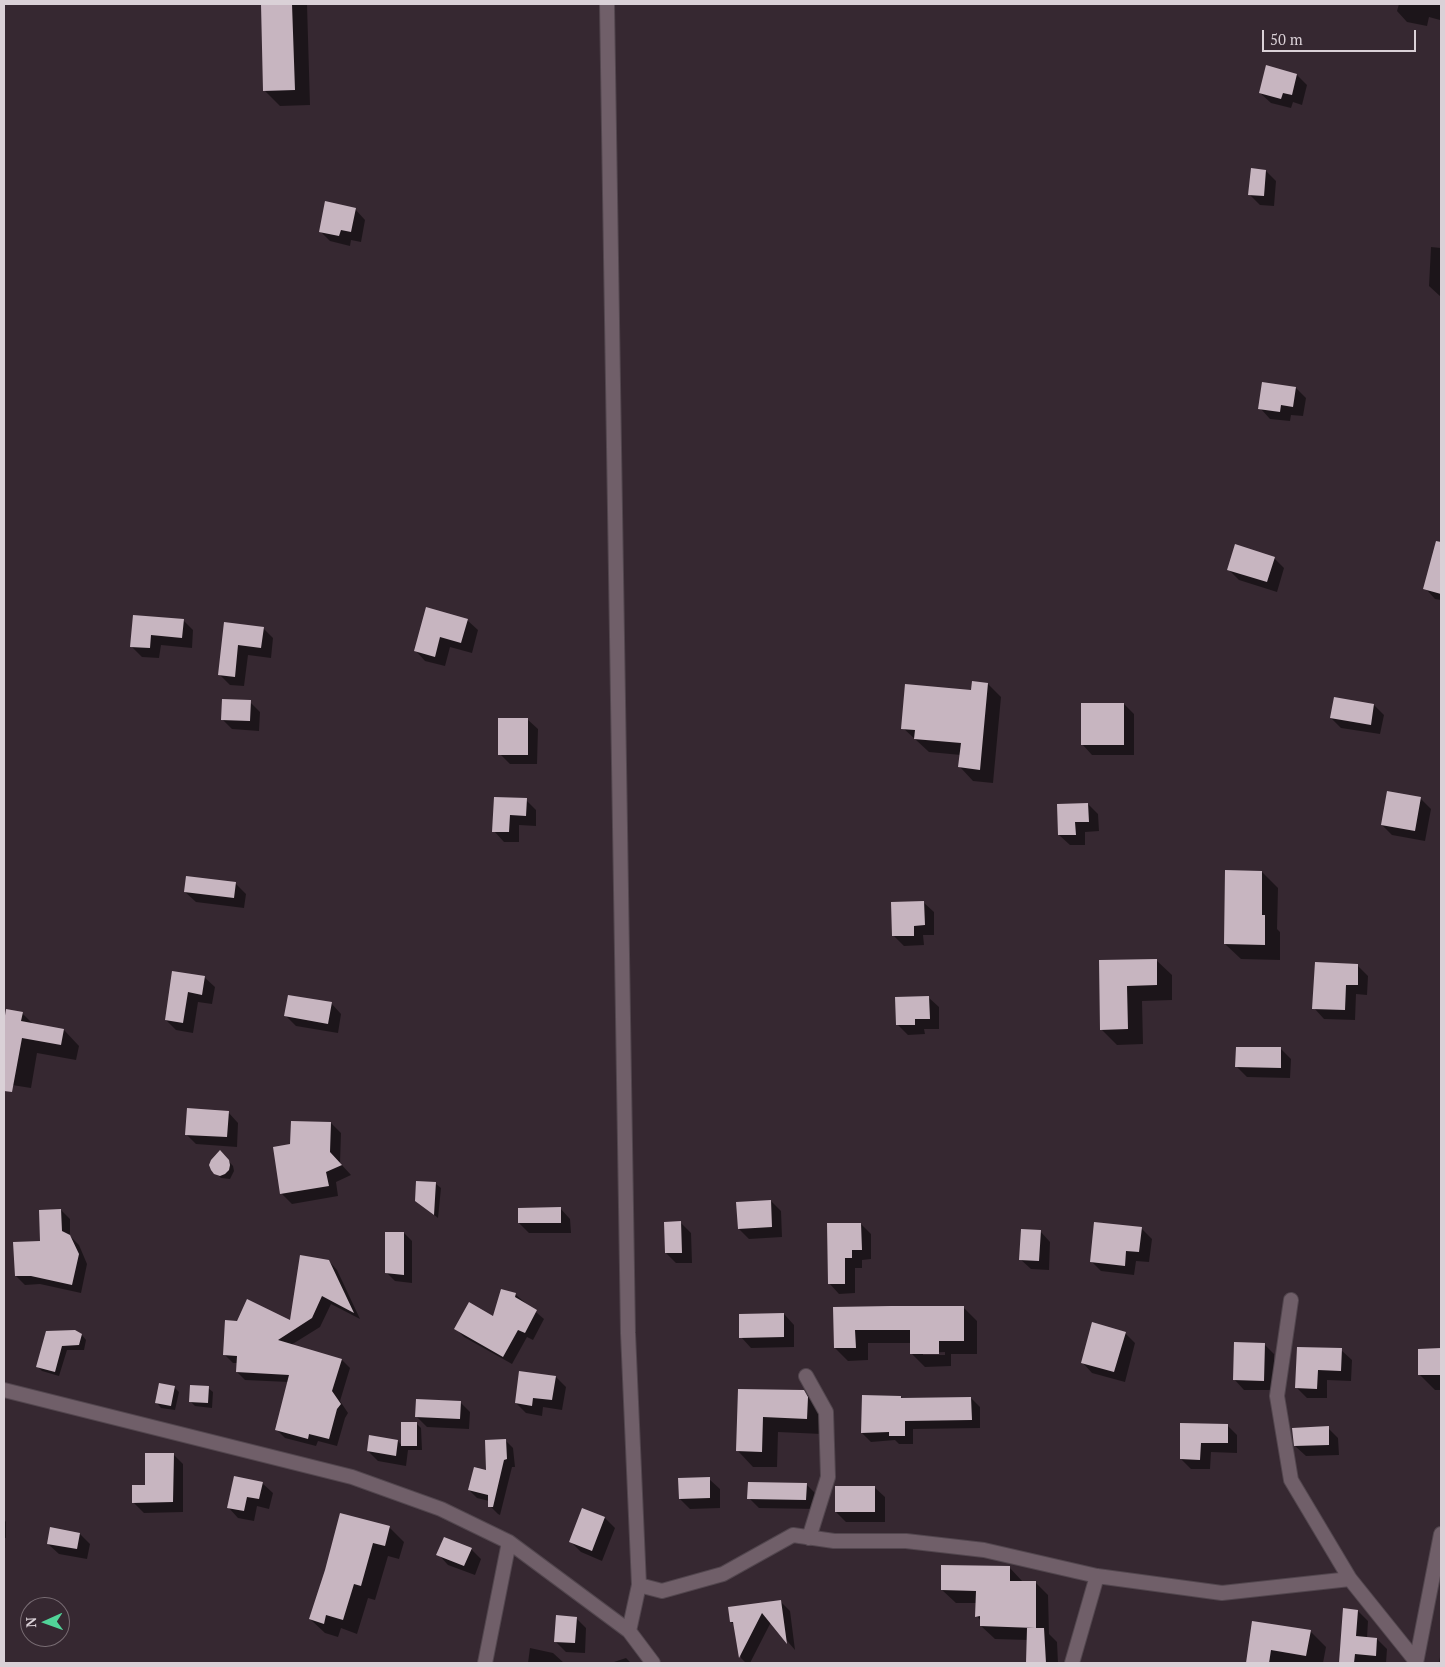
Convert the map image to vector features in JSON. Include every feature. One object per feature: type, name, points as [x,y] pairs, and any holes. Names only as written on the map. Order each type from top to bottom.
[{"type":"street","points":[[607,4],[628,1333],[639,1585],[629,1631]]},
{"type":"street","points":[[1291,1300],[1277,1396],[1291,1480],[1350,1580],[1416,1661]]},
{"type":"street","points":[[806,1376],[826,1412],[828,1477],[809,1538]]},
{"type":"street","points":[[4,1390],[352,1477],[441,1509],[510,1542],[629,1631],[653,1663]]},
{"type":"street","points":[[1416,1661],[1441,1534]]},
{"type":"street","points":[[639,1585],[662,1591],[723,1574],[793,1536],[834,1541],[906,1541],[984,1550],[1097,1576],[1222,1593],[1350,1580]]},
{"type":"street","points":[[485,1663],[510,1542]]},
{"type":"street","points":[[1072,1663],[1097,1576]]},
{"type":"building","points":[[261,4],[292,4],[295,90],[263,91]]},
{"type":"building","points":[[1266,65],[1297,74],[1292,95],[1283,93],[1281,99],[1259,93]]},
{"type":"building","points":[[1251,168],[1266,170],[1264,196],[1248,195]]},
{"type":"building","points":[[325,201],[356,208],[351,232],[341,230],[339,236],[319,232]]},
{"type":"building","points":[[1262,382],[1296,387],[1293,407],[1281,405],[1280,412],[1258,409]]},
{"type":"building","points":[[1436,541],[1441,542],[1441,594],[1423,589]]},
{"type":"building","points":[[1235,544],[1275,557],[1267,582],[1227,570]]},
{"type":"building","points":[[426,607],[468,619],[461,643],[440,637],[435,657],[414,651]]},
{"type":"building","points":[[133,615],[184,619],[182,638],[151,635],[150,648],[130,647]]},
{"type":"building","points":[[224,622],[264,627],[261,648],[238,645],[235,677],[218,675]]},
{"type":"building","points":[[972,681],[988,683],[980,770],[958,767],[961,743],[914,739],[915,730],[901,729],[905,684],[971,690]]},
{"type":"building","points":[[1334,697],[1374,704],[1371,725],[1330,718]]},
{"type":"building","points":[[222,699],[251,700],[250,721],[221,720]]},
{"type":"building","points":[[1081,703],[1124,703],[1124,745],[1081,745]]},
{"type":"building","points":[[498,718],[528,718],[528,755],[498,755]]},
{"type":"building","points":[[1387,791],[1421,797],[1415,831],[1381,825]]},
{"type":"building","points":[[494,797],[527,798],[526,816],[510,815],[509,832],[492,832]]},
{"type":"building","points":[[1088,803],[1089,822],[1075,822],[1076,835],[1058,835],[1057,804]]},
{"type":"building","points":[[1225,870],[1262,871],[1262,915],[1265,915],[1265,945],[1224,944]]},
{"type":"building","points":[[186,876],[236,882],[234,898],[184,892]]},
{"type":"building","points":[[924,901],[925,925],[914,926],[914,936],[892,936],[891,902]]},
{"type":"building","points":[[1157,959],[1157,985],[1127,986],[1128,1029],[1100,1030],[1099,960]]},
{"type":"building","points":[[1315,962],[1358,964],[1358,985],[1346,985],[1345,1010],[1312,1009]]},
{"type":"building","points":[[172,971],[205,976],[202,995],[188,992],[183,1023],[165,1020]]},
{"type":"building","points":[[288,995],[332,1002],[328,1024],[284,1016]]},
{"type":"building","points":[[929,996],[930,1019],[915,1019],[915,1025],[896,1025],[895,997]]},
{"type":"building","points":[[6,1009],[23,1012],[21,1021],[64,1029],[61,1045],[22,1038],[12,1092],[4,1091],[4,1022]]},
{"type":"building","points":[[1236,1047],[1281,1047],[1281,1068],[1235,1067]]},
{"type":"building","points":[[187,1108],[229,1111],[227,1137],[185,1135]]},
{"type":"building","points":[[291,1121],[331,1122],[330,1152],[342,1165],[326,1172],[329,1186],[280,1194],[273,1147],[290,1144]]},
{"type":"building","points":[[220,1150],[229,1160],[230,1165],[229,1170],[220,1176],[214,1174],[209,1165]]},
{"type":"building","points":[[416,1181],[436,1182],[434,1215],[415,1201]]},
{"type":"building","points":[[771,1200],[772,1227],[738,1229],[736,1202]]},
{"type":"building","points":[[561,1207],[561,1223],[518,1223],[518,1208]]},
{"type":"building","points":[[61,1209],[62,1231],[70,1235],[79,1254],[72,1285],[31,1276],[15,1276],[13,1242],[40,1241],[39,1210]]},
{"type":"building","points":[[681,1221],[682,1253],[665,1253],[664,1222]]},
{"type":"building","points":[[1094,1222],[1142,1227],[1139,1252],[1126,1251],[1125,1266],[1090,1262]]},
{"type":"building","points":[[827,1223],[861,1223],[862,1250],[852,1250],[852,1258],[845,1258],[845,1284],[828,1284]]},
{"type":"building","points":[[1021,1229],[1041,1230],[1039,1261],[1019,1260]]},
{"type":"building","points":[[385,1232],[404,1232],[404,1275],[385,1273]]},
{"type":"building","points":[[300,1255],[329,1260],[354,1313],[322,1296],[312,1318],[278,1340],[342,1359],[332,1391],[341,1404],[337,1409],[329,1439],[309,1434],[308,1439],[275,1430],[289,1375],[236,1372],[237,1356],[223,1355],[225,1320],[237,1321],[247,1299],[290,1320]]},
{"type":"building","points":[[501,1289],[516,1293],[515,1297],[537,1310],[525,1333],[518,1330],[503,1357],[454,1329],[469,1302],[493,1316]]},
{"type":"building","points":[[964,1306],[964,1341],[939,1341],[939,1354],[910,1354],[910,1330],[855,1330],[856,1348],[834,1348],[833,1307]]},
{"type":"building","points":[[784,1313],[784,1337],[739,1338],[739,1314]]},
{"type":"building","points":[[1092,1322],[1126,1332],[1114,1372],[1081,1363]]},
{"type":"building","points":[[75,1330],[82,1334],[79,1345],[62,1346],[55,1372],[36,1367],[46,1331]]},
{"type":"building","points":[[1234,1342],[1265,1343],[1264,1381],[1233,1380]]},
{"type":"building","points":[[1297,1347],[1342,1348],[1341,1371],[1318,1370],[1317,1389],[1295,1388]]},
{"type":"building","points":[[1441,1348],[1441,1375],[1418,1375],[1418,1349]]},
{"type":"building","points":[[519,1371],[556,1376],[552,1400],[533,1398],[532,1406],[515,1403]]},
{"type":"building","points":[[159,1383],[175,1386],[171,1406],[155,1403]]},
{"type":"building","points":[[190,1385],[209,1386],[208,1403],[189,1402]]},
{"type":"building","points":[[738,1389],[804,1390],[808,1397],[807,1419],[763,1417],[762,1452],[736,1451]]},
{"type":"building","points":[[862,1395],[901,1396],[901,1398],[971,1397],[972,1420],[905,1421],[905,1436],[889,1436],[889,1432],[861,1433]]},
{"type":"building","points":[[416,1399],[461,1401],[460,1419],[415,1417]]},
{"type":"building","points":[[401,1422],[417,1422],[417,1446],[401,1446]]},
{"type":"building","points":[[1180,1423],[1228,1424],[1228,1443],[1201,1443],[1200,1460],[1180,1459]]},
{"type":"building","points":[[1329,1426],[1329,1445],[1294,1446],[1292,1428]]},
{"type":"building","points":[[369,1435],[398,1440],[396,1456],[367,1451]]},
{"type":"building","points":[[506,1439],[507,1459],[504,1460],[493,1507],[488,1507],[488,1495],[468,1490],[474,1467],[486,1470],[485,1440]]},
{"type":"building","points":[[145,1453],[174,1453],[173,1502],[132,1503],[132,1485],[145,1485]]},
{"type":"building","points":[[234,1476],[263,1482],[259,1499],[247,1497],[244,1511],[227,1508]]},
{"type":"building","points":[[710,1477],[710,1498],[679,1499],[678,1478]]},
{"type":"building","points":[[748,1482],[807,1483],[806,1500],[747,1499]]},
{"type":"building","points":[[835,1486],[875,1486],[875,1512],[835,1512]]},
{"type":"building","points":[[582,1508],[605,1517],[592,1551],[569,1542]]},
{"type":"building","points":[[340,1513],[390,1526],[385,1546],[373,1543],[361,1586],[354,1584],[343,1620],[326,1615],[324,1624],[309,1619],[325,1570]]},
{"type":"building","points":[[50,1527],[80,1533],[77,1549],[47,1544]]},
{"type":"building","points":[[444,1537],[472,1548],[464,1566],[436,1555]]},
{"type":"building","points":[[941,1565],[1010,1566],[1010,1581],[1036,1581],[1036,1628],[1044,1628],[1046,1663],[1026,1663],[1027,1628],[1035,1628],[980,1626],[980,1616],[975,1617],[976,1591],[941,1590]]},
{"type":"building","points":[[781,1600],[787,1644],[762,1613],[739,1658],[733,1622],[730,1622],[728,1607]]},
{"type":"building","points":[[1343,1608],[1358,1610],[1356,1636],[1377,1638],[1376,1656],[1355,1654],[1354,1663],[1339,1663]]},
{"type":"building","points":[[556,1615],[577,1617],[575,1643],[554,1642]]},
{"type":"building","points":[[1252,1621],[1311,1630],[1306,1656],[1271,1650],[1269,1663],[1246,1663]]}]
